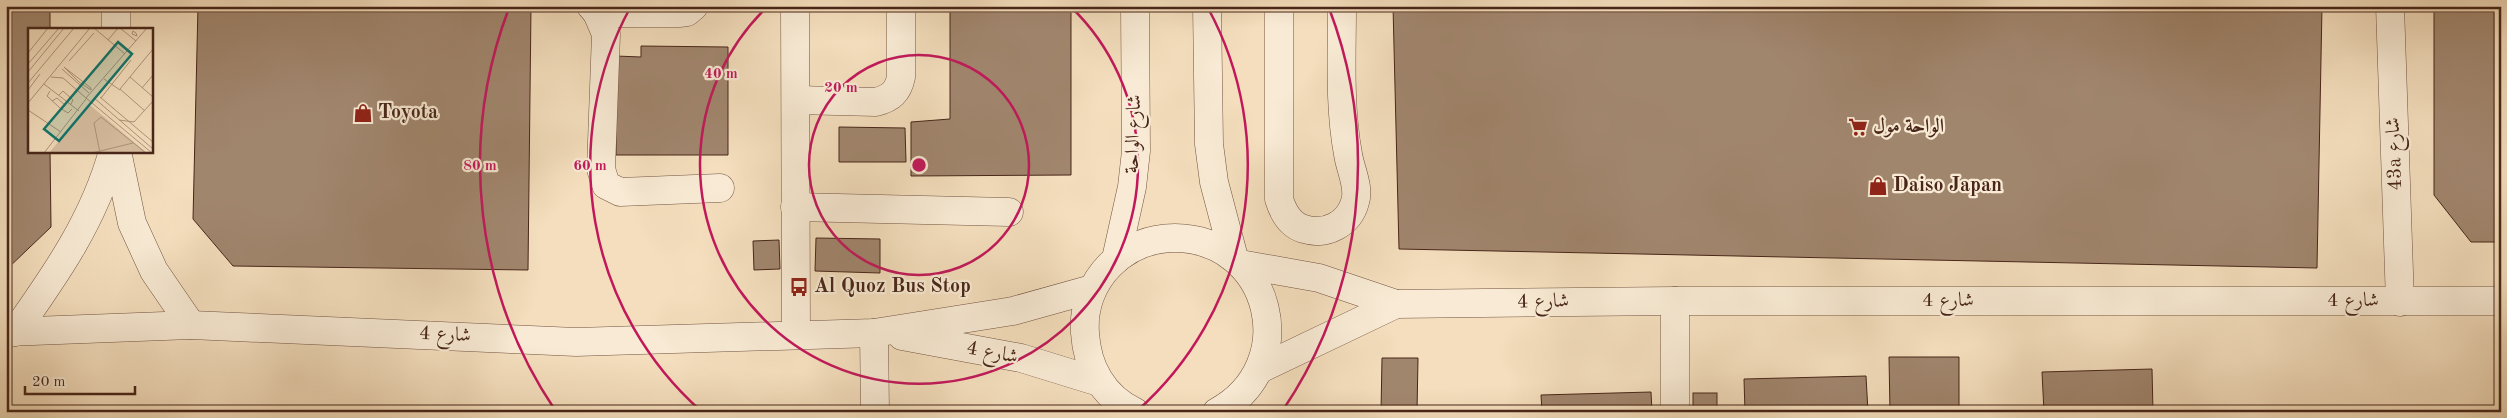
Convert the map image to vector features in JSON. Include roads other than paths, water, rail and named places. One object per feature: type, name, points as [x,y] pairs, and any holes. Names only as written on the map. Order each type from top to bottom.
[{"type":"street","points":[[116,6],[116,28]]},
{"type":"street","points":[[694,6],[687,12],[679,13],[594,9],[606,34],[601,170],[606,185],[620,192],[720,188]]},
{"type":"street","points":[[796,6],[796,335]]},
{"type":"street","points":[[796,100],[876,102],[894,94],[899,86],[901,77],[900,6]]},
{"type":"street","name":"شارع الواحة","points":[[1116,259],[1132,187],[1136,151],[1135,6]]},
{"type":"street","points":[[1207,6],[1208,144],[1214,182],[1237,261]]},
{"type":"street","points":[[1280,6],[1279,199],[1283,212],[1292,222],[1303,229],[1316,232],[1330,230],[1341,224],[1350,214],[1356,202],[1356,188],[1348,157],[1344,124],[1342,6]]},
{"type":"street","name":"43a شارع","points":[[2390,6],[2400,302]]},
{"type":"street","points":[[10,332],[53,278],[88,221],[113,152]]},
{"type":"street","points":[[117,152],[132,223],[154,270],[191,325]]},
{"type":"street","points":[[795,207],[1009,212]]},
{"type":"street","points":[[1134,412],[1104,394],[1086,352],[1084,320],[1092,289],[1102,273],[1116,259],[1138,246],[1162,238],[1195,241],[1212,245],[1237,261],[1257,287],[1267,314],[1268,342],[1260,369],[1248,389],[1226,409]]},
{"type":"street","name":"شارع 4","points":[[1237,261],[1319,278],[1396,304],[1675,301],[2501,302]]},
{"type":"street","name":"شارع 4","points":[[10,332],[191,325],[576,342],[879,332],[1013,311],[1092,289]]},
{"type":"street","points":[[1675,301],[1675,412]]},
{"type":"street","name":"شارع 4","points":[[1260,369],[1396,304]]},
{"type":"street","points":[[875,412],[879,332]]},
{"type":"street","name":"شارع 4","points":[[879,332],[1021,358],[1104,394]]},
{"type":"place","name":"Toyota","points":[[363,113]]},
{"type":"place","name":"الواحة مول","points":[[1858,127]]},
{"type":"place","name":"Daiso Japan","points":[[1878,186]]},
{"type":"place","name":"Al Quoz Bus Stop","points":[[799,287]]}]
